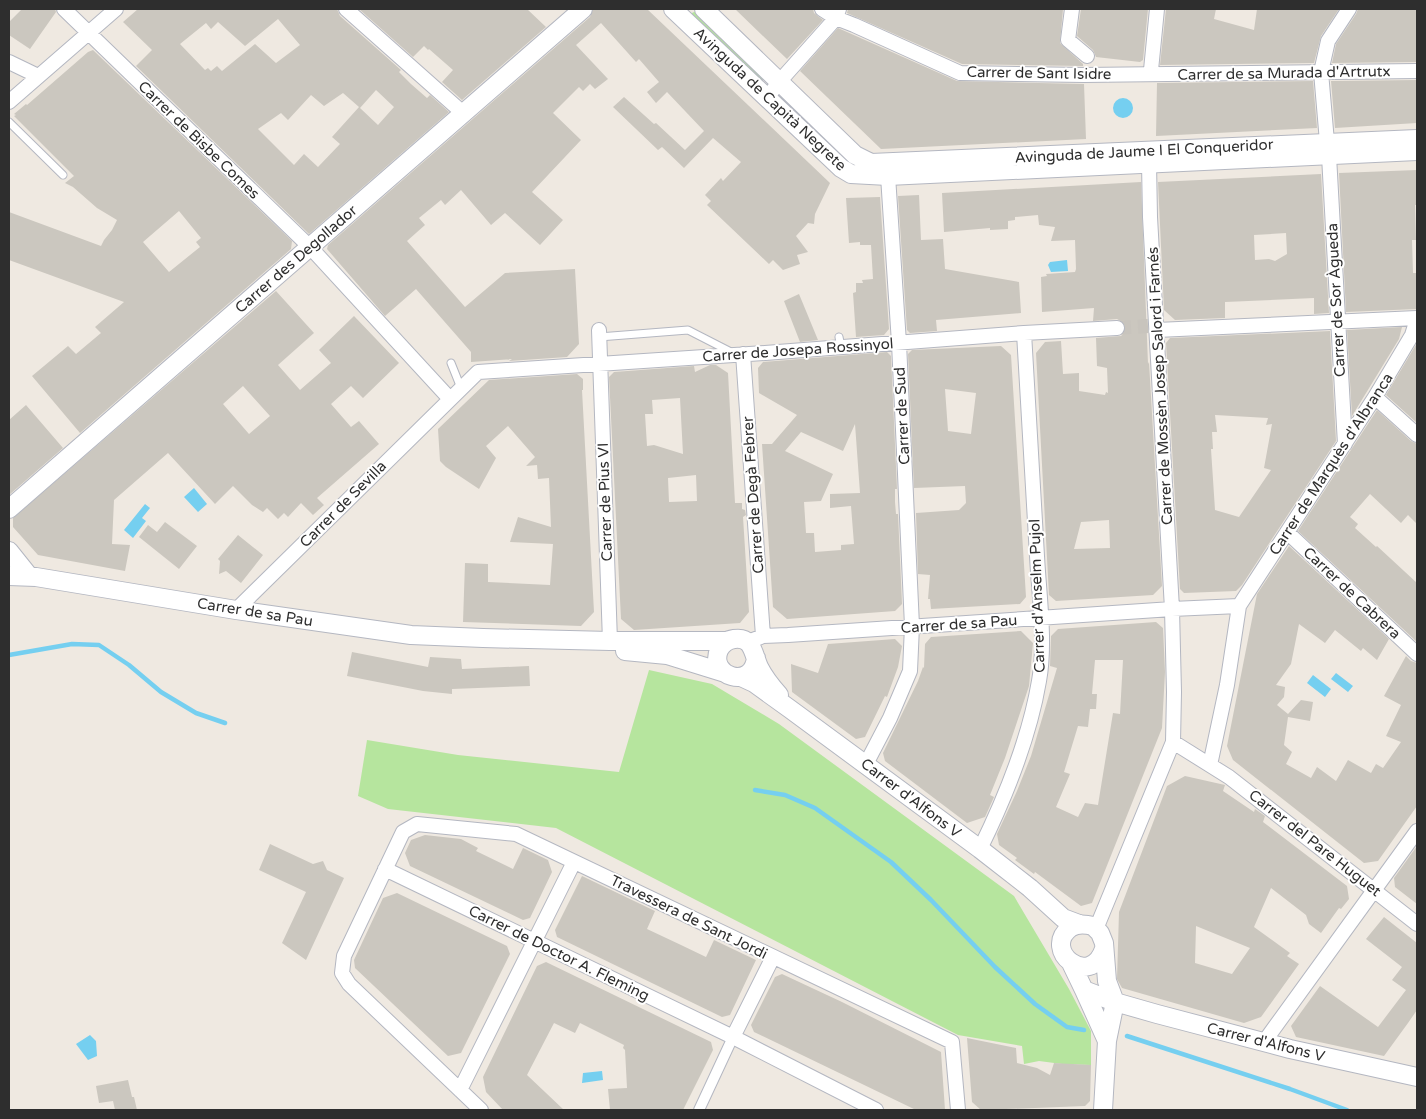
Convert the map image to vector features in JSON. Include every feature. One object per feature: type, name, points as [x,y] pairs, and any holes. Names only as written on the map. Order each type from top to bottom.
[{"type":"street","name":"Carrer de Bisbe Comes","points":[[64,9],[310,246]]},
{"type":"street","points":[[9,102],[116,9]]},
{"type":"street","points":[[346,9],[463,113]]},
{"type":"street","name":"Carrer des Degollador","points":[[9,509],[583,9]]},
{"type":"street","name":"Avinguda de Capità Negrete","points":[[704,9],[855,155],[879,170]]},
{"type":"street","name":"Carrer de Sant Isidre","points":[[822,9],[838,13],[854,24],[960,73],[1151,70]]},
{"type":"street","points":[[1072,9],[1068,40],[1087,56]]},
{"type":"street","points":[[1151,70],[1157,9]]},
{"type":"street","name":"Carrer de Sor Àgueda","points":[[1345,444],[1328,149],[1321,72],[1328,41],[1349,9]]},
{"type":"street","name":"Avinguda de Capità Negrete","points":[[678,10],[841,168],[851,174],[879,170]]},
{"type":"street","points":[[767,98],[838,13]]},
{"type":"street","points":[[9,62],[38,76]]},
{"type":"street","name":"Carrer de sa Murada d'Artrutx","points":[[1151,70],[1417,71]]},
{"type":"street","name":"Avinguda de Jaume I El Conqueridor","points":[[1328,149],[1417,139]]},
{"type":"street","name":"Avinguda de Jaume I El Conqueridor","points":[[879,170],[1328,149],[1417,151]]},
{"type":"street","name":"Carrer de Mossèn Josep Salord i Farnés","points":[[1148,157],[1154,327],[1172,609],[1173,742]]},
{"type":"street","name":"Carrer de Sud","points":[[866,764],[890,718],[910,671],[912,626],[899,343],[879,170]]},
{"type":"street","points":[[310,246],[450,399]]},
{"type":"street","points":[[1154,327],[1417,318]]},
{"type":"street","name":"Carrer de Marquès d'Albranca","points":[[1239,606],[1375,396],[1412,335],[1417,318]]},
{"type":"street","name":"Carrer de Josepa Rossinyol","points":[[478,372],[739,354],[840,342],[899,343],[1117,328]]},
{"type":"street","name":"Carrer d'Anselm Pujol","points":[[980,849],[997,815],[1016,765],[1031,718],[1040,680],[1040,618],[1024,333]]},
{"type":"street","name":"Carrer de Pius VI","points":[[599,334],[610,641]]},
{"type":"street","name":"Carrer de Degà Febrer","points":[[739,354],[756,645]]},
{"type":"street","name":"Carrer de Sevilla","points":[[236,610],[478,372]]},
{"type":"street","points":[[1375,396],[1417,435]]},
{"type":"street","name":"Carrer de Cabrera","points":[[1286,532],[1417,654]]},
{"type":"street","points":[[9,550],[29,576]]},
{"type":"street","name":"Carrer de sa Pau","points":[[9,567],[29,576]]},
{"type":"street","name":"Carrer de sa Pau","points":[[9,576],[29,576],[236,610],[411,635],[610,641],[728,641]]},
{"type":"street","points":[[1210,765],[1227,685],[1239,606]]},
{"type":"street","name":"Carrer de sa Pau","points":[[756,645],[912,626],[1239,606]]},
{"type":"street","name":"Carrer de sa Pau","points":[[483,638],[574,648],[667,655],[733,675]]},
{"type":"street","points":[[738,639],[756,645],[753,668],[750,672],[733,675],[719,666],[718,656],[721,647],[728,641],[738,639]]},
{"type":"street","name":"Carrer d'Alfons V","points":[[756,645],[758,665],[770,685],[790,709]]},
{"type":"street","name":"Carrer d'Alfons V","points":[[733,675],[754,683],[866,764],[980,849],[1030,888],[1064,918],[1088,927]]},
{"type":"street","points":[[1088,927],[1173,742]]},
{"type":"street","name":"Carrer del Pare Huguet","points":[[1173,742],[1229,777],[1417,924]]},
{"type":"street","name":"Travessera de Sant Jordi","points":[[385,868],[403,832],[417,824],[516,834],[952,1042],[958,1110]]},
{"type":"street","points":[[1264,1042],[1417,831]]},
{"type":"street","points":[[460,1090],[574,862]]},
{"type":"street","points":[[385,868],[344,956],[342,973],[349,984],[481,1110]]},
{"type":"street","name":"Carrer de Doctor A. Fleming","points":[[385,868],[733,1037],[876,1110]]},
{"type":"street","name":"Carrer d'Alfons V","points":[[1030,888],[1043,906],[1061,944]]},
{"type":"street","points":[[1103,1110],[1107,1041],[1115,1002],[1107,981],[1103,938],[1088,927],[1069,929],[1065,933],[1061,944],[1064,955],[1071,963],[1107,1041]]},
{"type":"street","points":[[1071,963],[1083,967],[1094,964],[1104,949]]},
{"type":"street","points":[[699,1110],[773,957]]},
{"type":"street","name":"Carrer d'Alfons V","points":[[1084,990],[1115,1002],[1264,1042],[1417,1077]]},
{"type":"lane","points":[[9,122],[63,175]]},
{"type":"lane","points":[[599,334],[688,330],[739,354]]},
{"type":"lane","points":[[451,363],[461,388]]},
{"type":"green space","points":[[696,11],[766,76],[759,83],[691,17],[692,13]]},
{"type":"green space","points":[[784,95],[849,155],[842,161],[780,100]]},
{"type":"green space","points":[[649,670],[712,684],[779,724],[1014,896],[1069,989],[1091,1031],[1091,1065],[1039,1061],[1024,1064],[1022,1046],[958,1035],[556,828],[388,809],[358,796],[367,740],[458,755],[619,772]]},
{"type":"water","points":[[1123,98],[1130,101],[1133,108],[1130,115],[1123,118],[1116,115],[1113,108],[1116,101]]},
{"type":"water","points":[[1067,260],[1068,271],[1051,272],[1048,265],[1050,262]]},
{"type":"water","points":[[194,488],[207,504],[198,512],[184,497]]},
{"type":"water","points":[[145,504],[150,508],[142,518],[146,521],[133,538],[124,530]]},
{"type":"water","points":[[1336,673],[1353,686],[1348,692],[1331,679]]},
{"type":"water","points":[[1313,675],[1331,689],[1325,697],[1307,683]]},
{"type":"water","points":[[90,1035],[96,1041],[97,1056],[88,1060],[76,1044]]},
{"type":"water","points":[[602,1071],[603,1080],[582,1083],[583,1073]]},
{"type":"building","points":[[22,9],[55,9],[56,12],[30,49],[9,35],[9,22]]},
{"type":"building","points":[[138,9],[337,9],[340,16],[401,70],[399,72],[411,84],[427,98],[430,95],[449,112],[309,234],[136,66],[152,50],[123,22]],"holes":[[[278,19],[300,45],[276,63],[255,44],[222,71],[217,66],[211,71],[208,68],[205,70],[180,44],[206,23],[211,29],[218,22],[245,46]],[[376,90],[394,107],[378,125],[360,108]],[[343,93],[359,107],[332,137],[340,144],[318,167],[304,154],[294,165],[258,129],[281,113],[288,120],[311,95],[324,106]]]},
{"type":"building","points":[[359,9],[527,9],[546,27],[462,100],[442,82],[453,70],[424,46],[413,57]]},
{"type":"building","points":[[593,9],[647,9],[830,183],[815,214],[814,224],[808,223],[796,236],[808,252],[797,255],[800,264],[783,270],[773,260],[769,264],[707,205],[711,201],[705,195],[721,178],[723,181],[741,162],[713,138],[684,168],[662,147],[658,150],[613,107],[624,97],[685,150],[704,131],[667,92],[656,103],[647,92],[659,82],[639,59],[636,62],[601,23],[576,45],[608,79],[595,89],[590,84],[583,91],[579,87],[553,113],[581,140],[532,192],[563,220],[540,245],[505,213],[491,225],[461,190],[445,205],[441,200],[419,218],[425,225],[407,241],[465,307],[505,273],[575,269],[579,344],[567,357],[471,362],[471,352],[416,289],[385,316],[327,249],[328,245],[590,17]]},
{"type":"building","points":[[735,9],[813,9],[814,13],[823,20],[787,59]]},
{"type":"building","points":[[848,9],[1063,9],[1060,43],[1083,66],[962,64],[847,13]]},
{"type":"building","points":[[1081,9],[1148,9],[1143,60],[1140,62],[1096,57],[1093,50],[1077,36]]},
{"type":"building","points":[[1166,9],[1216,9],[1214,19],[1254,30],[1257,9],[1339,9],[1321,36],[1314,63],[1160,65]]},
{"type":"building","points":[[1358,9],[1417,9],[1417,62],[1332,63],[1336,44]]},
{"type":"building","points":[[838,28],[957,81],[1084,84],[1086,139],[881,149],[800,71]]},
{"type":"building","points":[[93,50],[292,241],[291,249],[80,433],[32,376],[68,346],[76,354],[101,333],[95,327],[124,302],[9,260],[9,212],[101,246],[117,220],[97,208],[73,187],[65,183],[74,176],[14,116],[16,115],[14,114],[88,52]],"holes":[[[179,211],[201,238],[196,242],[200,247],[169,272],[143,242]]]},
{"type":"building","points":[[1417,80],[1417,123],[1335,128],[1331,81]]},
{"type":"building","points":[[1313,81],[1317,128],[1156,136],[1157,83]]},
{"type":"building","points":[[1417,170],[1416,240],[1412,240],[1413,273],[1417,273],[1417,309],[1346,312],[1339,173]]},
{"type":"building","points":[[1321,174],[1329,313],[1314,314],[1314,298],[1225,302],[1225,318],[1175,320],[1164,310],[1158,182]],"holes":[[[1286,233],[1287,254],[1275,261],[1269,259],[1255,260],[1254,235]]]},
{"type":"building","points":[[1141,182],[1148,364],[1149,362],[1162,586],[1153,595],[1056,601],[1049,595],[1036,353],[1045,342],[1061,341],[1063,374],[1079,373],[1079,391],[1105,395],[1106,392],[1108,393],[1107,368],[1097,366],[1096,338],[1121,336],[1125,332],[1126,327],[1124,323],[1117,319],[1093,321],[1094,308],[1042,312],[1041,277],[1047,276],[1046,274],[1075,272],[1075,240],[1051,241],[1055,227],[1039,225],[1038,215],[1015,217],[1015,220],[1008,221],[1008,229],[990,230],[990,228],[944,232],[942,193]],"holes":[[[1109,520],[1110,548],[1074,549],[1081,522]]]},
{"type":"building","points":[[919,195],[921,240],[943,239],[945,269],[1019,282],[1021,313],[936,320],[937,331],[910,333],[907,330],[898,196]]},
{"type":"building","points":[[880,197],[889,329],[884,335],[856,337],[853,293],[856,292],[856,283],[863,283],[862,280],[873,279],[871,245],[860,245],[860,242],[849,243],[846,198]]},
{"type":"building","points":[[276,291],[314,333],[278,365],[300,390],[331,363],[319,350],[354,316],[399,363],[363,398],[351,386],[331,404],[351,427],[359,421],[379,444],[317,498],[324,505],[313,515],[301,503],[288,517],[284,513],[278,519],[267,508],[263,512],[252,505],[233,486],[215,504],[168,453],[114,500],[112,544],[130,545],[125,571],[38,555],[13,527],[13,518]],"holes":[[[243,386],[270,416],[249,434],[223,404]]]},
{"type":"building","points":[[799,294],[818,340],[800,342],[784,301]]},
{"type":"building","points":[[1402,327],[1399,339],[1352,416],[1347,330]]},
{"type":"building","points":[[1330,331],[1336,441],[1242,585],[1236,591],[1184,593],[1180,589],[1166,343],[1170,338]],"holes":[[[1215,415],[1268,418],[1266,425],[1272,424],[1264,468],[1271,470],[1239,517],[1215,510],[1211,449],[1213,449],[1212,432],[1217,432]]]},
{"type":"building","points":[[1417,343],[1417,423],[1386,395]]},
{"type":"building","points":[[1001,346],[1011,355],[1026,597],[1020,604],[931,609],[930,599],[928,599],[930,575],[918,574],[916,513],[959,510],[966,503],[965,486],[914,488],[908,354],[912,350]],"holes":[[[945,389],[976,393],[971,434],[948,431]]]},
{"type":"building","points":[[887,352],[891,356],[897,489],[895,489],[895,502],[896,514],[898,514],[902,604],[895,611],[787,619],[773,607],[762,444],[772,444],[797,415],[759,393],[758,368],[763,362]],"holes":[[[855,424],[860,493],[830,494],[830,508],[851,506],[854,544],[841,545],[841,550],[815,552],[814,533],[806,533],[804,502],[821,501],[833,474],[785,451],[801,432],[843,451]]]},
{"type":"building","points":[[710,365],[716,365],[728,373],[735,503],[742,503],[742,509],[745,510],[746,515],[743,517],[749,612],[740,623],[634,630],[621,619],[609,377],[614,372],[694,366],[695,372]],"holes":[[[680,398],[683,454],[654,445],[647,446],[645,414],[653,414],[652,400]],[[696,475],[697,501],[669,502],[668,478]]]},
{"type":"building","points":[[577,374],[583,379],[582,390],[594,612],[581,626],[463,622],[465,563],[488,564],[488,582],[550,585],[553,544],[510,542],[518,517],[551,527],[549,478],[538,479],[537,465],[526,466],[535,457],[508,426],[486,446],[496,458],[479,489],[440,461],[438,429],[489,380]]},
{"type":"building","points":[[26,405],[63,448],[9,495],[9,420]]},
{"type":"building","points":[[1377,410],[1411,441],[1417,444],[1417,524],[1408,515],[1401,523],[1370,494],[1350,517],[1358,524],[1355,528],[1417,583],[1417,642],[1298,531]]},
{"type":"building","points":[[165,522],[197,546],[179,569],[139,537],[148,525],[157,532]]},
{"type":"building","points":[[238,535],[263,555],[241,583],[226,571],[219,574],[220,561],[218,559]]},
{"type":"building","points":[[1289,546],[1389,639],[1377,660],[1363,648],[1361,651],[1335,630],[1325,643],[1299,624],[1291,664],[1276,685],[1285,687],[1284,697],[1277,705],[1288,714],[1301,700],[1313,702],[1310,721],[1288,717],[1284,745],[1292,752],[1286,764],[1311,778],[1317,767],[1336,781],[1348,760],[1371,773],[1376,764],[1383,768],[1401,742],[1386,736],[1401,705],[1384,696],[1406,656],[1411,661],[1417,663],[1417,806],[1378,861],[1364,863],[1233,760],[1227,746],[1257,594]]},
{"type":"building","points":[[1156,622],[1163,628],[1165,672],[1162,728],[1092,903],[1081,906],[1035,872],[1034,874],[1015,860],[1017,858],[999,845],[997,834],[1031,756],[1057,668],[1050,666],[1051,636],[1058,629]],"holes":[[[1095,660],[1123,660],[1120,714],[1113,713],[1098,805],[1085,803],[1078,817],[1056,807],[1070,774],[1064,772],[1078,726],[1088,727],[1090,709],[1096,709],[1097,694],[1092,694]]]},
{"type":"building","points":[[1021,631],[1033,643],[1029,686],[1005,758],[990,795],[994,797],[985,817],[967,823],[885,761],[883,753],[924,668],[925,644],[931,637]]},
{"type":"building","points":[[895,639],[902,646],[898,667],[887,697],[885,696],[865,737],[856,739],[792,692],[791,664],[818,673],[828,644]]},
{"type":"building","points":[[352,652],[428,667],[430,657],[461,659],[462,669],[529,666],[530,686],[452,689],[452,694],[423,691],[347,676]]},
{"type":"building","points":[[1185,776],[1225,785],[1223,791],[1254,812],[1255,809],[1265,816],[1263,822],[1347,886],[1349,899],[1341,909],[1339,908],[1321,933],[1309,924],[1306,915],[1271,888],[1254,927],[1290,953],[1287,956],[1299,964],[1261,1017],[1244,1023],[1122,988],[1117,979],[1119,912],[1167,786]],"holes":[[[1196,926],[1250,948],[1232,974],[1195,963]]]},
{"type":"building","points":[[425,835],[461,839],[478,848],[476,851],[513,869],[523,848],[548,860],[552,872],[530,918],[523,920],[410,866],[405,853],[411,840]]},
{"type":"building","points":[[270,844],[313,864],[323,861],[327,870],[344,878],[306,960],[282,943],[306,892],[259,870]]},
{"type":"building","points":[[1417,846],[1417,904],[1395,887],[1394,878]]},
{"type":"building","points":[[582,876],[655,911],[647,929],[706,957],[714,940],[756,960],[730,1015],[722,1017],[557,937],[555,930]]},
{"type":"building","points":[[397,893],[507,946],[510,954],[461,1053],[448,1056],[355,968],[354,960],[383,898]]},
{"type":"building","points":[[1384,917],[1417,943],[1417,1010],[1384,1056],[1296,1037],[1291,1026],[1320,986],[1378,1027],[1406,990],[1392,980],[1402,967],[1366,939]]},
{"type":"building","points":[[546,962],[711,1042],[713,1050],[683,1110],[610,1110],[608,1089],[627,1088],[624,1045],[580,1023],[575,1033],[554,1023],[527,1075],[564,1110],[503,1110],[486,1092],[483,1077],[537,966]]},
{"type":"building","points":[[782,974],[941,1052],[945,1110],[916,1110],[754,1032],[751,1025],[775,977]]},
{"type":"building","points":[[967,1038],[1016,1048],[1017,1063],[1037,1068],[1050,1075],[1054,1063],[1091,1065],[1090,1101],[1085,1106],[981,1110],[972,1102]]},
{"type":"building","points":[[128,1080],[137,1110],[115,1110],[113,1101],[99,1103],[96,1086]]},
{"type":"waterway","points":[[9,655],[72,644],[99,645],[129,665],[161,692],[196,713],[225,723]]},
{"type":"waterway","points":[[755,790],[785,795],[815,808],[891,862],[931,900],[995,967],[1035,1004],[1067,1027],[1084,1030]]},
{"type":"waterway","points":[[1127,1036],[1290,1089],[1347,1110]]},
{"type":"tunnel","points":[[1117,328],[1148,326]]}]
